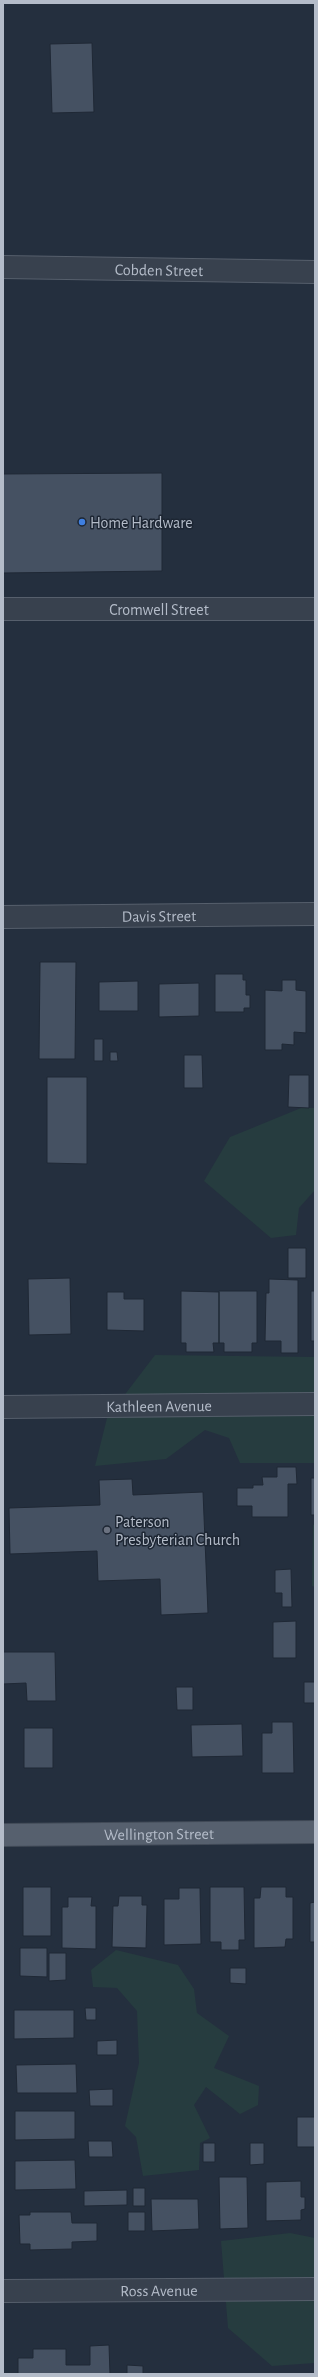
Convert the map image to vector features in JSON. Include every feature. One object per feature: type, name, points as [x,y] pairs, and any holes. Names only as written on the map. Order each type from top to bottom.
[{"type":"main road","name":"Wellington Street","points":[[3,1835],[315,1832]]},
{"type":"street","name":"Cobden Street","points":[[3,267],[315,272]]},
{"type":"street","name":"Cromwell Street","points":[[3,609],[315,609]]},
{"type":"street","name":"Davis Street","points":[[3,917],[315,914]]},
{"type":"street","name":"Kathleen Avenue","points":[[3,1407],[315,1404]]},
{"type":"street","name":"Ross Avenue","points":[[3,2291],[315,2289]]},
{"type":"green space","points":[[301,1108],[315,1108],[315,1190],[299,1208],[296,1235],[271,1238],[204,1181],[230,1137]]},
{"type":"green space","points":[[155,1355],[315,1357],[315,1463],[240,1463],[229,1438],[205,1430],[166,1459],[95,1466],[107,1418]]},
{"type":"green space","points":[[315,1524],[315,1587],[312,1586],[313,1525]]},
{"type":"green space","points":[[116,1950],[178,1965],[194,1989],[197,2013],[229,2036],[214,2068],[259,2086],[258,2105],[240,2114],[206,2087],[194,2105],[210,2138],[200,2143],[199,2170],[143,2176],[136,2137],[125,2126],[139,2063],[137,2011],[117,1988],[93,1987],[91,1970]]},
{"type":"green space","points":[[290,2233],[315,2238],[315,2363],[272,2366],[228,2328],[221,2241]]},
{"type":"building","points":[[92,43],[94,112],[52,113],[50,44]]},
{"type":"building","name":"Home Hardware","points":[[162,473],[162,571],[3,573],[3,474]]},
{"type":"building","points":[[40,962],[76,962],[75,1059],[39,1059]]},
{"type":"building","points":[[215,974],[243,974],[243,980],[246,980],[246,995],[250,995],[250,1008],[244,1008],[244,1012],[215,1012]]},
{"type":"building","points":[[282,980],[296,980],[296,990],[306,991],[306,1033],[294,1032],[294,1045],[282,1044],[282,1050],[265,1050],[265,990],[282,991]]},
{"type":"building","points":[[138,981],[138,1011],[99,1011],[99,982]]},
{"type":"building","points":[[199,983],[199,1016],[159,1017],[159,984]]},
{"type":"building","points":[[94,1039],[103,1039],[103,1061],[94,1061]]},
{"type":"building","points":[[110,1052],[117,1052],[118,1061],[110,1061]]},
{"type":"building","points":[[184,1055],[202,1055],[203,1088],[184,1088]]},
{"type":"building","points":[[289,1075],[309,1075],[309,1108],[288,1107]]},
{"type":"building","points":[[47,1077],[87,1077],[87,1164],[47,1163]]},
{"type":"building","points":[[288,1248],[306,1248],[306,1278],[288,1278]]},
{"type":"building","points":[[70,1278],[71,1334],[29,1335],[28,1279]]},
{"type":"building","points":[[269,1279],[298,1280],[298,1353],[281,1353],[281,1341],[265,1341],[266,1293],[269,1293]]},
{"type":"building","points":[[181,1291],[219,1292],[219,1343],[213,1343],[214,1352],[186,1352],[186,1343],[181,1343]]},
{"type":"building","points":[[219,1291],[257,1291],[257,1343],[252,1343],[252,1352],[224,1352],[224,1343],[219,1343]]},
{"type":"building","points":[[311,1291],[315,1291],[315,1341],[311,1341]]},
{"type":"building","points":[[107,1292],[124,1292],[124,1299],[144,1299],[144,1331],[107,1330]]},
{"type":"building","points":[[277,1467],[296,1467],[297,1484],[288,1484],[288,1517],[252,1517],[252,1506],[237,1506],[237,1488],[253,1488],[253,1485],[263,1485],[262,1477],[277,1477]]},
{"type":"building","points":[[311,1478],[315,1478],[315,1515],[311,1515]]},
{"type":"building","name":"Paterson Presbyterian Church","points":[[132,1479],[133,1495],[203,1492],[208,1613],[161,1615],[160,1579],[98,1581],[97,1551],[10,1554],[9,1508],[100,1505],[99,1480]]},
{"type":"building","points":[[291,1569],[292,1607],[282,1607],[282,1593],[275,1593],[275,1570]]},
{"type":"building","points":[[296,1621],[296,1658],[273,1658],[273,1622]]},
{"type":"building","points":[[3,1652],[55,1652],[56,1701],[27,1701],[26,1683],[3,1684]]},
{"type":"building","points":[[304,1682],[315,1682],[315,1703],[304,1703]]},
{"type":"building","points":[[176,1687],[193,1687],[193,1710],[177,1710]]},
{"type":"building","points":[[272,1722],[293,1722],[294,1773],[262,1773],[262,1733],[272,1733]]},
{"type":"building","points":[[242,1724],[243,1756],[192,1757],[191,1725]]},
{"type":"building","points":[[24,1728],[53,1728],[53,1768],[24,1768]]},
{"type":"building","points":[[23,1887],[51,1887],[51,1936],[23,1936]]},
{"type":"building","points":[[210,1887],[244,1887],[245,1940],[239,1940],[239,1950],[221,1950],[221,1942],[210,1942]]},
{"type":"building","points":[[261,1887],[286,1887],[286,1897],[293,1897],[293,1939],[286,1939],[285,1947],[254,1948],[254,1898],[260,1898]]},
{"type":"building","points":[[179,1888],[200,1888],[201,1944],[164,1945],[164,1899],[179,1899]]},
{"type":"building","points":[[119,1896],[142,1896],[142,1905],[147,1905],[146,1948],[112,1947],[113,1906],[118,1906]]},
{"type":"building","points":[[68,1897],[92,1897],[91,1906],[96,1906],[96,1949],[62,1948],[62,1907],[68,1907]]},
{"type":"building","points":[[315,1902],[315,1942],[310,1942],[310,1903]]},
{"type":"building","points":[[20,1948],[47,1948],[47,1977],[20,1976]]},
{"type":"building","points":[[49,1953],[66,1953],[66,1980],[49,1981]]},
{"type":"building","points":[[230,1968],[246,1968],[246,1984],[230,1983]]},
{"type":"building","points":[[85,2008],[96,2008],[96,2020],[86,2020]]},
{"type":"building","points":[[14,2010],[74,2010],[74,2038],[14,2039]]},
{"type":"building","points":[[117,2040],[117,2055],[97,2055],[97,2041]]},
{"type":"building","points":[[76,2064],[77,2093],[17,2093],[16,2065]]},
{"type":"building","points":[[113,2089],[113,2106],[90,2106],[89,2090]]},
{"type":"building","points":[[15,2111],[75,2111],[75,2139],[15,2140]]},
{"type":"building","points":[[297,2117],[315,2117],[315,2147],[297,2147]]},
{"type":"building","points":[[88,2141],[112,2141],[113,2157],[89,2157]]},
{"type":"building","points":[[203,2143],[215,2143],[215,2162],[203,2162]]},
{"type":"building","points":[[250,2143],[264,2143],[264,2164],[250,2165]]},
{"type":"building","points":[[75,2160],[76,2189],[15,2190],[15,2161]]},
{"type":"building","points":[[219,2177],[247,2177],[248,2228],[220,2229]]},
{"type":"building","points":[[301,2181],[301,2197],[305,2197],[305,2209],[301,2210],[301,2220],[266,2221],[266,2182]]},
{"type":"building","points":[[133,2188],[145,2188],[145,2206],[133,2206]]},
{"type":"building","points":[[127,2190],[127,2205],[84,2206],[84,2191]]},
{"type":"building","points":[[151,2199],[198,2199],[199,2229],[152,2231]]},
{"type":"building","points":[[30,2212],[71,2212],[72,2223],[97,2223],[97,2241],[72,2242],[72,2249],[30,2250],[30,2244],[20,2244],[19,2215],[30,2215]]},
{"type":"building","points":[[128,2212],[145,2212],[145,2231],[128,2231]]},
{"type":"building","points":[[109,2345],[110,2374],[18,2374],[18,2358],[33,2358],[33,2349],[66,2349],[66,2365],[90,2365],[90,2346]]},
{"type":"building","points":[[127,2365],[143,2366],[143,2374],[127,2374]]},
{"type":"place","name":"Home Hardware","points":[[82,522]]},
{"type":"place","name":"Paterson Presbyterian Church","points":[[107,1530]]}]
